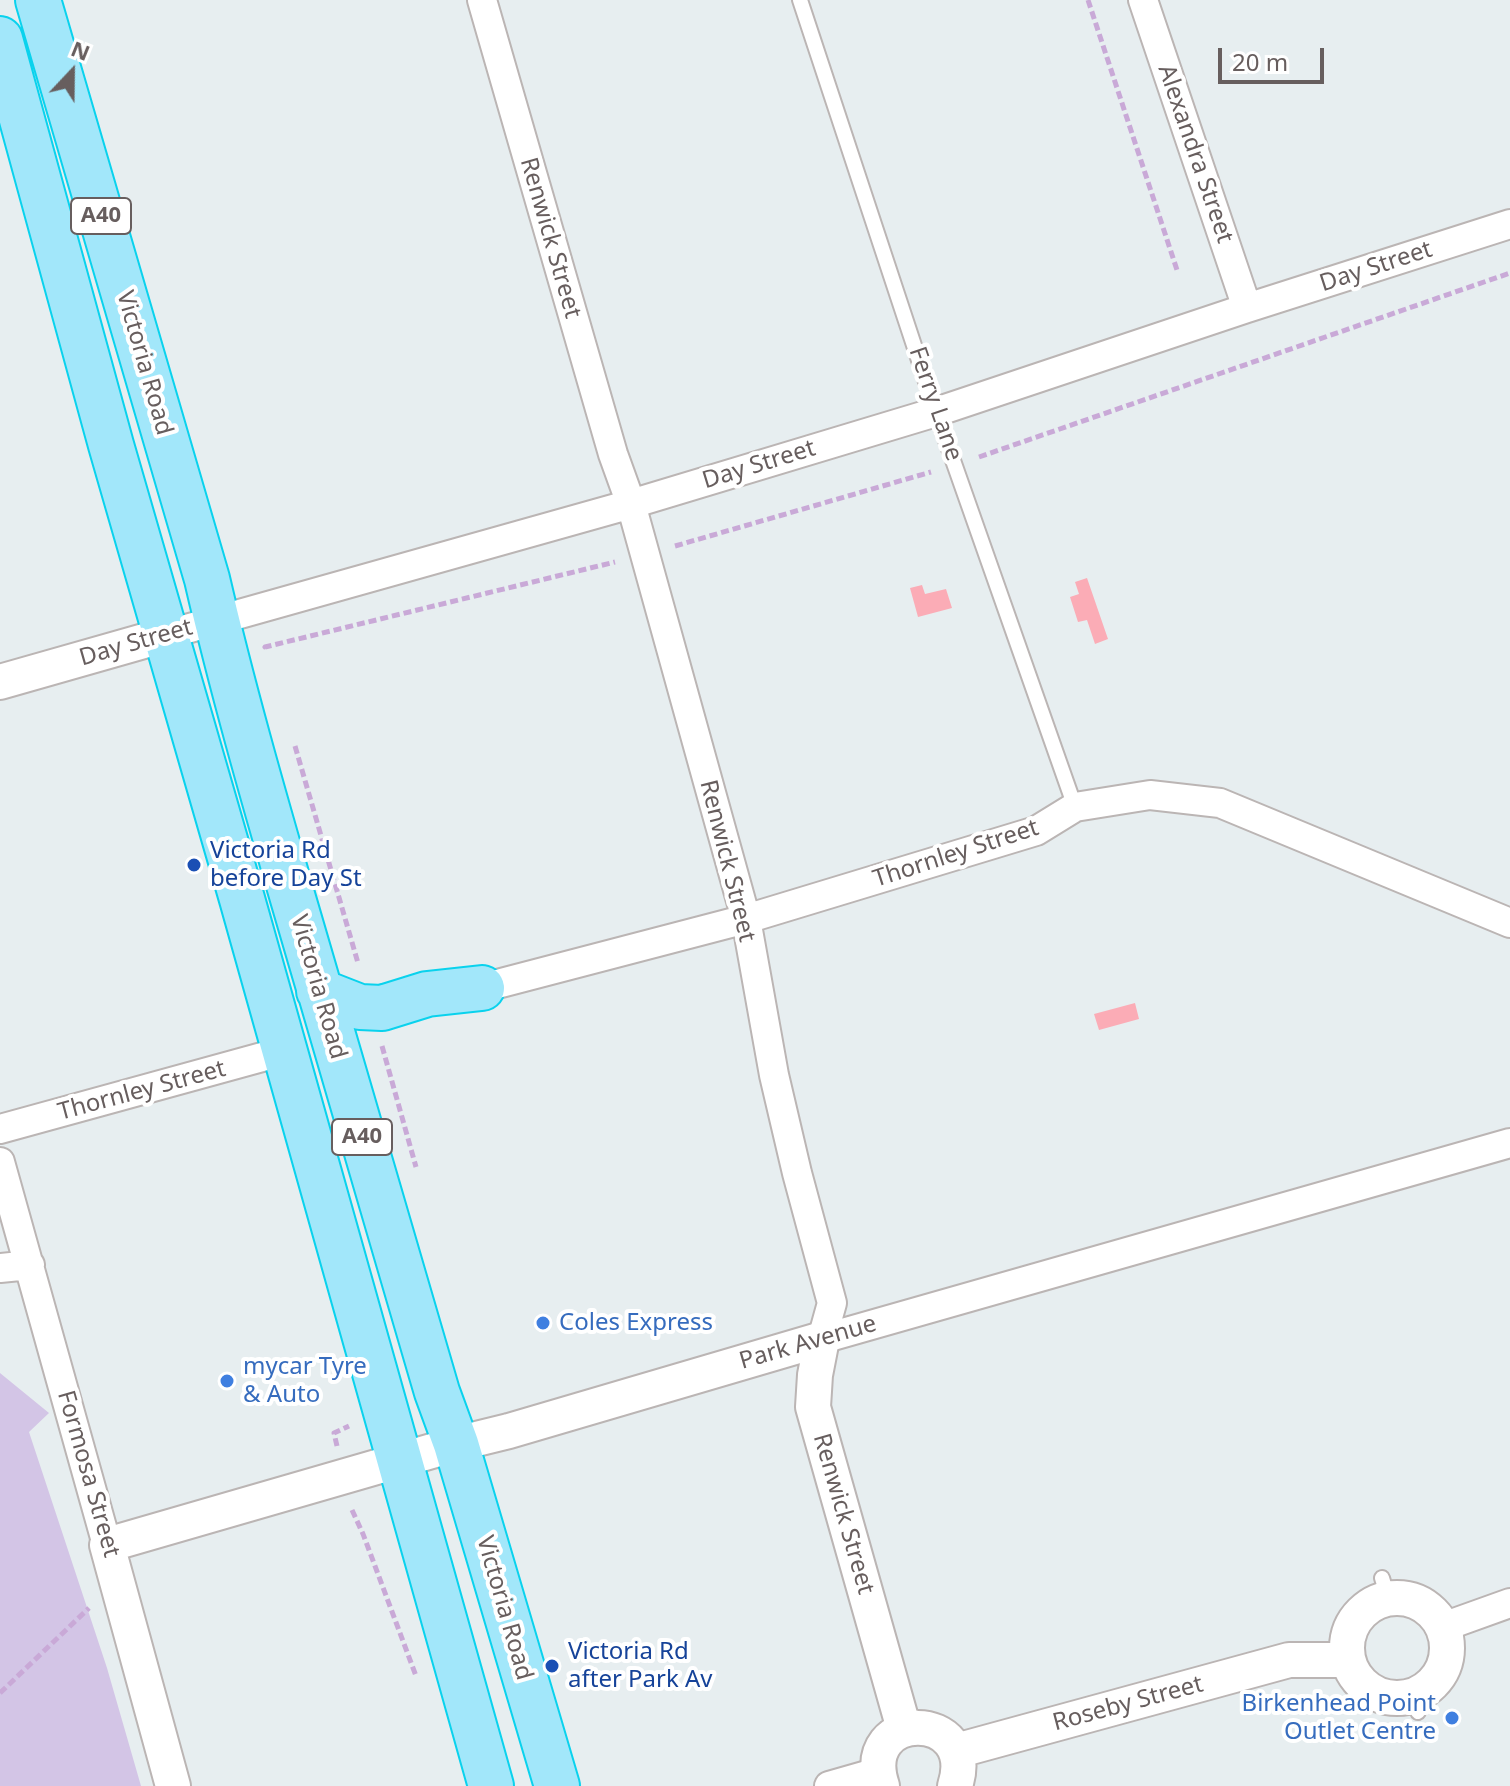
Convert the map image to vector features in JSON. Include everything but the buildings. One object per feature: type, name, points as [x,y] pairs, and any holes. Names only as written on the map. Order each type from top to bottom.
[{"type":"highway","name":"Victoria Road","points":[[38,0],[201,556],[319,991],[557,1786]]},
{"type":"highway","name":"Victoria Road","points":[[0,39],[165,635],[491,1786]]},
{"type":"highway","points":[[319,991],[360,1007],[382,1008],[427,994],[482,988]]},
{"type":"street","name":"Renwick Street","points":[[482,0],[613,454],[631,504],[746,919],[774,1075],[832,1303],[815,1375],[813,1407],[904,1729]]},
{"type":"street","name":"Alexandra Street","points":[[1143,0],[1247,308]]},
{"type":"street","name":"Day Street","points":[[0,682],[631,504],[936,412],[1510,224]]},
{"type":"street","name":"Thornley Street","points":[[482,988],[746,919],[1036,831],[1075,807],[1150,795],[1220,803],[1510,923]]},
{"type":"street","name":"Thornley Street","points":[[0,1129],[284,1051]]},
{"type":"street","name":"Park Avenue","points":[[107,1545],[1510,1143]]},
{"type":"street","name":"Formosa Street","points":[[0,1162],[173,1786]]},
{"type":"street","points":[[0,1268],[30,1265]]},
{"type":"street","points":[[1385,1588],[1420,1604],[1433,1613],[1443,1627],[1447,1644],[1445,1660],[1439,1675],[1415,1704],[1380,1695],[1366,1687],[1347,1660],[1346,1643],[1350,1628],[1359,1613],[1385,1588]]},
{"type":"street","points":[[1443,1627],[1510,1603]]},
{"type":"street","name":"Roseby Street","points":[[956,1751],[1289,1660],[1347,1660]]},
{"type":"street","points":[[829,1786],[880,1779],[878,1761],[881,1751],[894,1734],[904,1729],[928,1727],[940,1732],[956,1751],[959,1774],[955,1786]]},
{"type":"lane","name":"Ferry Lane","points":[[800,0],[936,412],[1075,807]]},
{"type":"path","points":[[1088,0],[1178,273]]},
{"type":"path","points":[[270,662],[265,647],[644,555],[956,465],[1510,273]]},
{"type":"path","points":[[292,738],[359,966]]},
{"type":"path","points":[[357,1422],[334,1433],[344,1478],[352,1512],[418,1683]]},
{"type":"path","points":[[0,1693],[118,1579]]},
{"type":"shaded area","points":[[1087,578],[1108,639],[1095,644],[1087,620],[1078,622],[1070,597],[1079,594],[1075,582]]},
{"type":"shaded area","points":[[922,585],[925,594],[946,589],[952,608],[918,617],[910,588]]},
{"type":"shaded area","points":[[1135,1003],[1139,1019],[1099,1030],[1094,1014]]},
{"type":"shaded area","points":[[0,1373],[49,1413],[29,1432],[107,1668],[141,1786],[0,1786]]},
{"type":"place","name":"Victoria Rd before Day St","points":[[194,865]]},
{"type":"place","name":"Coles Express","points":[[543,1323]]},
{"type":"place","name":"mycar Tyre & Auto","points":[[227,1381]]},
{"type":"place","name":"Victoria Rd after Park Av","points":[[552,1666]]},
{"type":"place","name":"Birkenhead Point Outlet Centre","points":[[1452,1718]]}]
